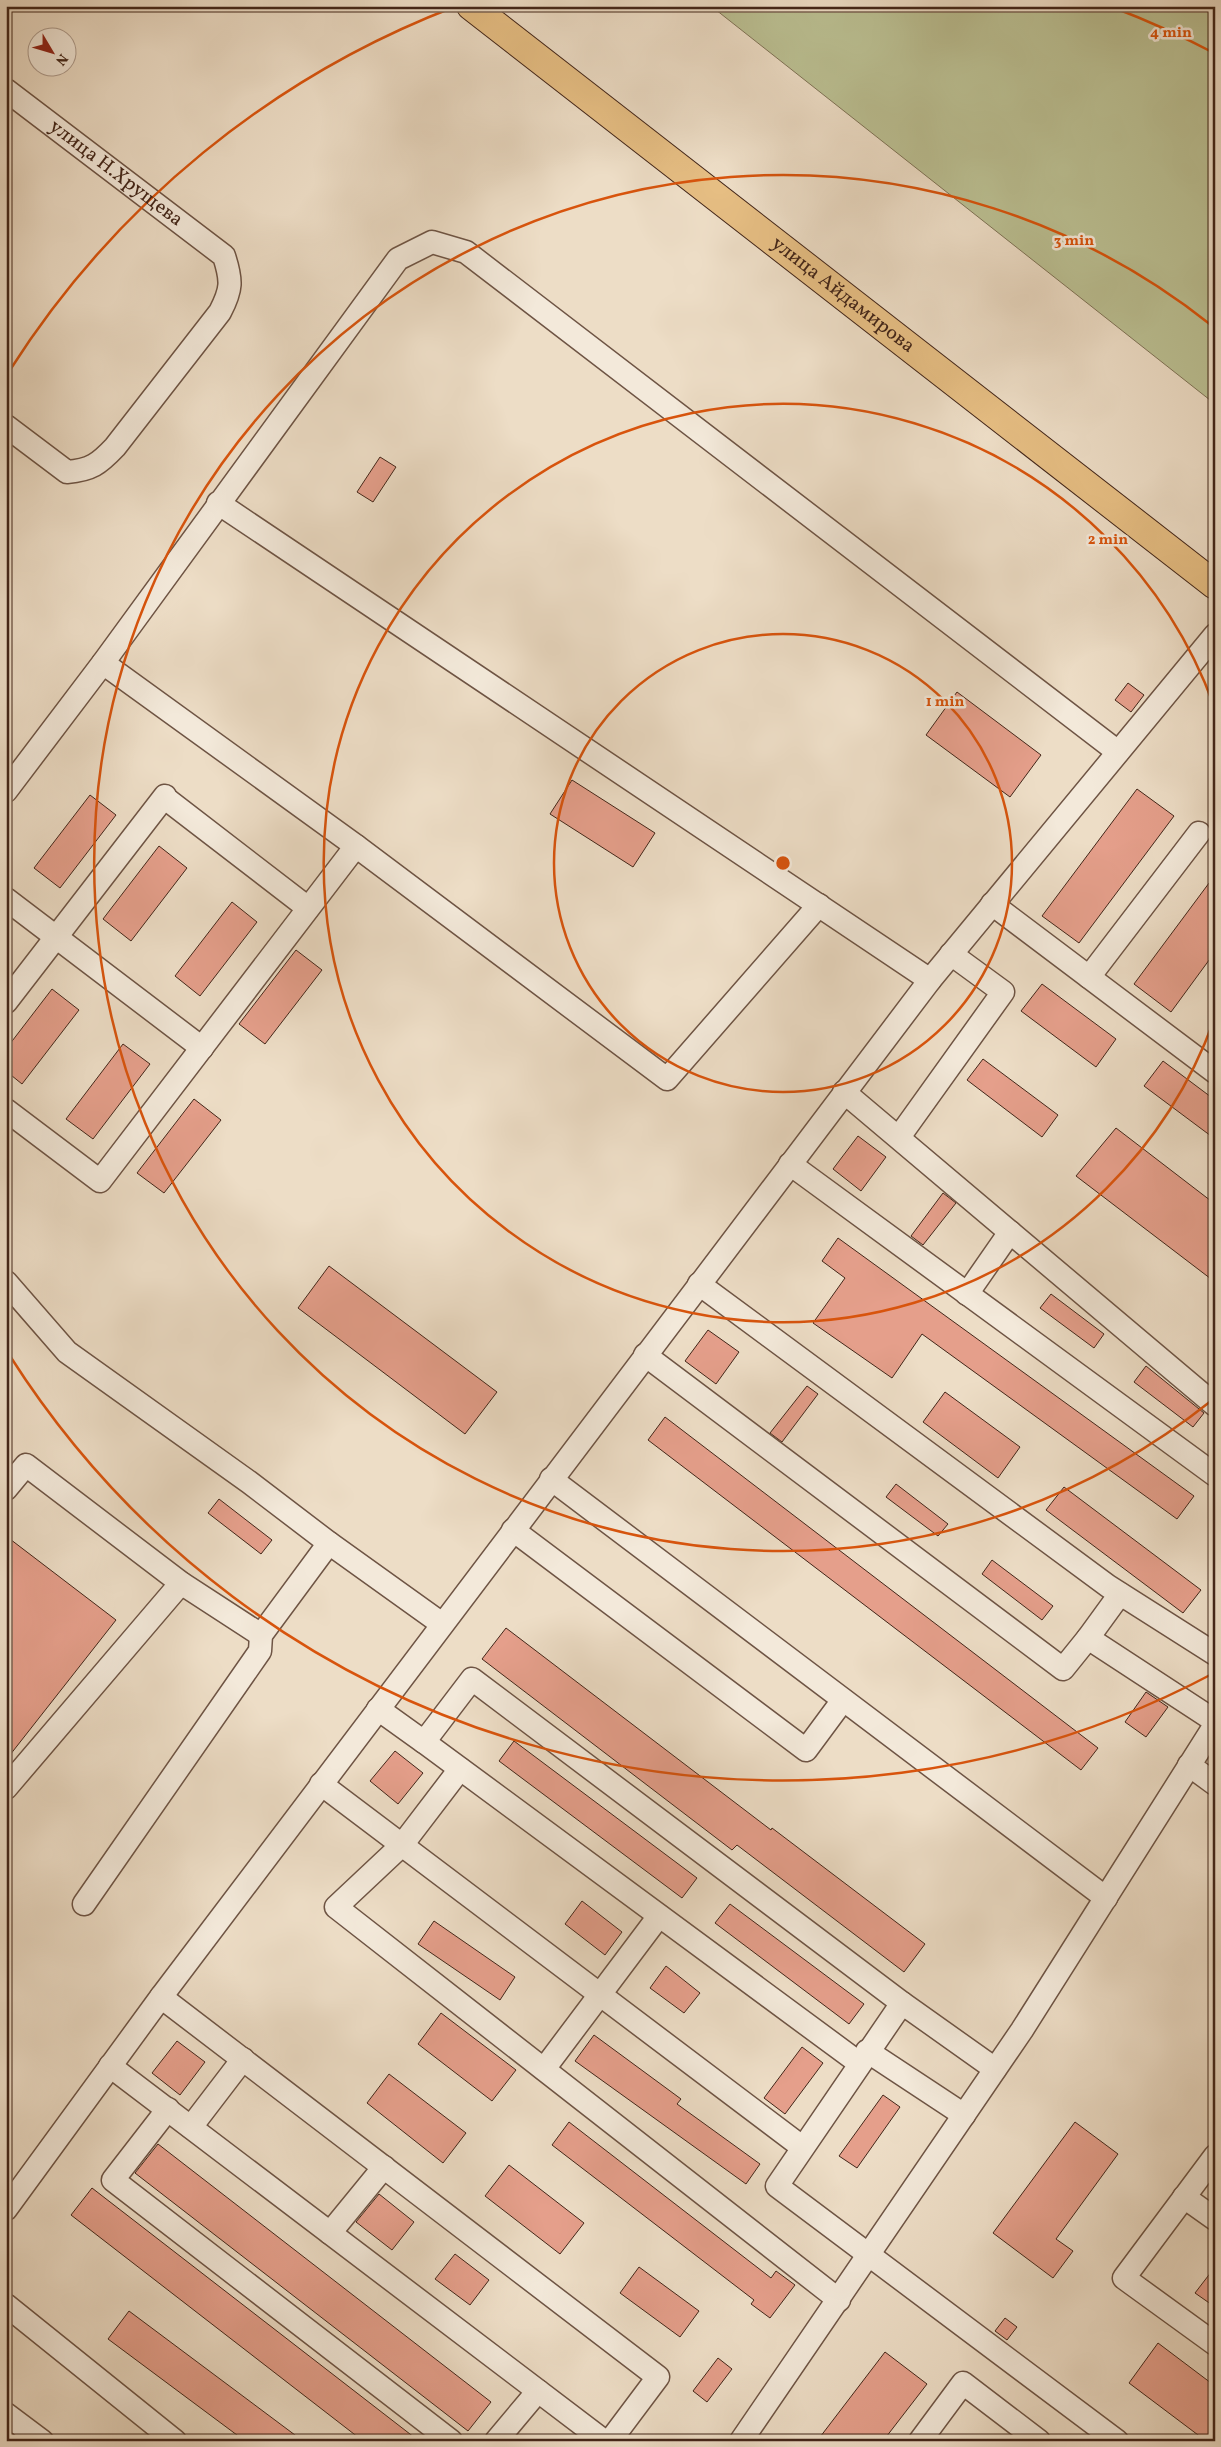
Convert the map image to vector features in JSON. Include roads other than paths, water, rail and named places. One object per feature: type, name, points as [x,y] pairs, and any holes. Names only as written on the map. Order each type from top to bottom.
[{"type":"main road","name":"улица Айдамирова","points":[[471,6],[1215,585]]},
{"type":"street","name":"улица Н.Хрущева","points":[[6,90],[224,256],[230,276],[230,294],[220,312],[102,462],[84,471],[67,472],[6,426]]},
{"type":"street","points":[[6,791],[103,663],[398,259],[432,242],[466,252],[1118,752]]},
{"type":"street","points":[[218,503],[930,980]]},
{"type":"street","points":[[6,2209],[161,1997],[321,1784],[930,980],[1215,635]]},
{"type":"street","points":[[103,663],[356,846],[667,1079],[819,904]]},
{"type":"street","points":[[6,1002],[167,798],[308,908]]},
{"type":"street","points":[[1089,976],[1199,833]]},
{"type":"street","points":[[6,1110],[100,1181],[356,846]]},
{"type":"street","points":[[6,899],[202,1048]]},
{"type":"street","points":[[992,904],[1215,1072]]},
{"type":"street","points":[[899,1137],[1004,992],[951,954]]},
{"type":"street","points":[[844,1092],[1215,1405]]},
{"type":"street","points":[[790,1164],[1215,1475]]},
{"type":"street","points":[[967,1294],[1010,1232]]},
{"type":"street","points":[[6,1282],[66,1352],[250,1482],[442,1624]]},
{"type":"street","points":[[699,1284],[1120,1594],[1215,1654]]},
{"type":"street","points":[[645,1356],[1063,1669],[1120,1594]]},
{"type":"street","points":[[6,1489],[26,1465],[181,1583],[261,1635]]},
{"type":"street","points":[[551,1479],[1106,1898]]},
{"type":"street","points":[[513,1530],[806,1750],[843,1700]]},
{"type":"street","points":[[84,1904],[260,1651],[261,1635],[330,1543]]},
{"type":"street","points":[[6,1788],[181,1583]]},
{"type":"street","points":[[1088,1638],[1215,1721]]},
{"type":"street","points":[[424,1742],[472,1679],[902,2003],[996,2069]]},
{"type":"street","points":[[378,1709],[659,1916],[863,2057],[964,2115]]},
{"type":"street","points":[[741,2441],[869,2257],[996,2069],[1215,1725]]},
{"type":"street","points":[[1190,1765],[1215,1784]]},
{"type":"street","points":[[460,1768],[402,1844],[336,1907],[838,2300]]},
{"type":"street","points":[[321,1784],[802,2147]]},
{"type":"street","points":[[544,2069],[659,1916]]},
{"type":"street","points":[[161,1997],[658,2377],[610,2441]]},
{"type":"street","points":[[902,2003],[776,2186],[1117,2441]]},
{"type":"street","points":[[191,2127],[243,2059]]},
{"type":"street","points":[[110,2066],[604,2441]]},
{"type":"street","points":[[168,2109],[113,2180],[451,2441]]},
{"type":"street","points":[[1215,2156],[1124,2278],[1215,2344]]},
{"type":"street","points":[[330,2233],[384,2167]]},
{"type":"street","points":[[1184,2197],[1215,2219]]},
{"type":"street","points":[[6,2305],[175,2441]]},
{"type":"street","points":[[920,2441],[963,2382],[1040,2441]]},
{"type":"street","points":[[496,2441],[538,2391]]},
{"type":"street","points":[[6,2414],[42,2441]]}]
